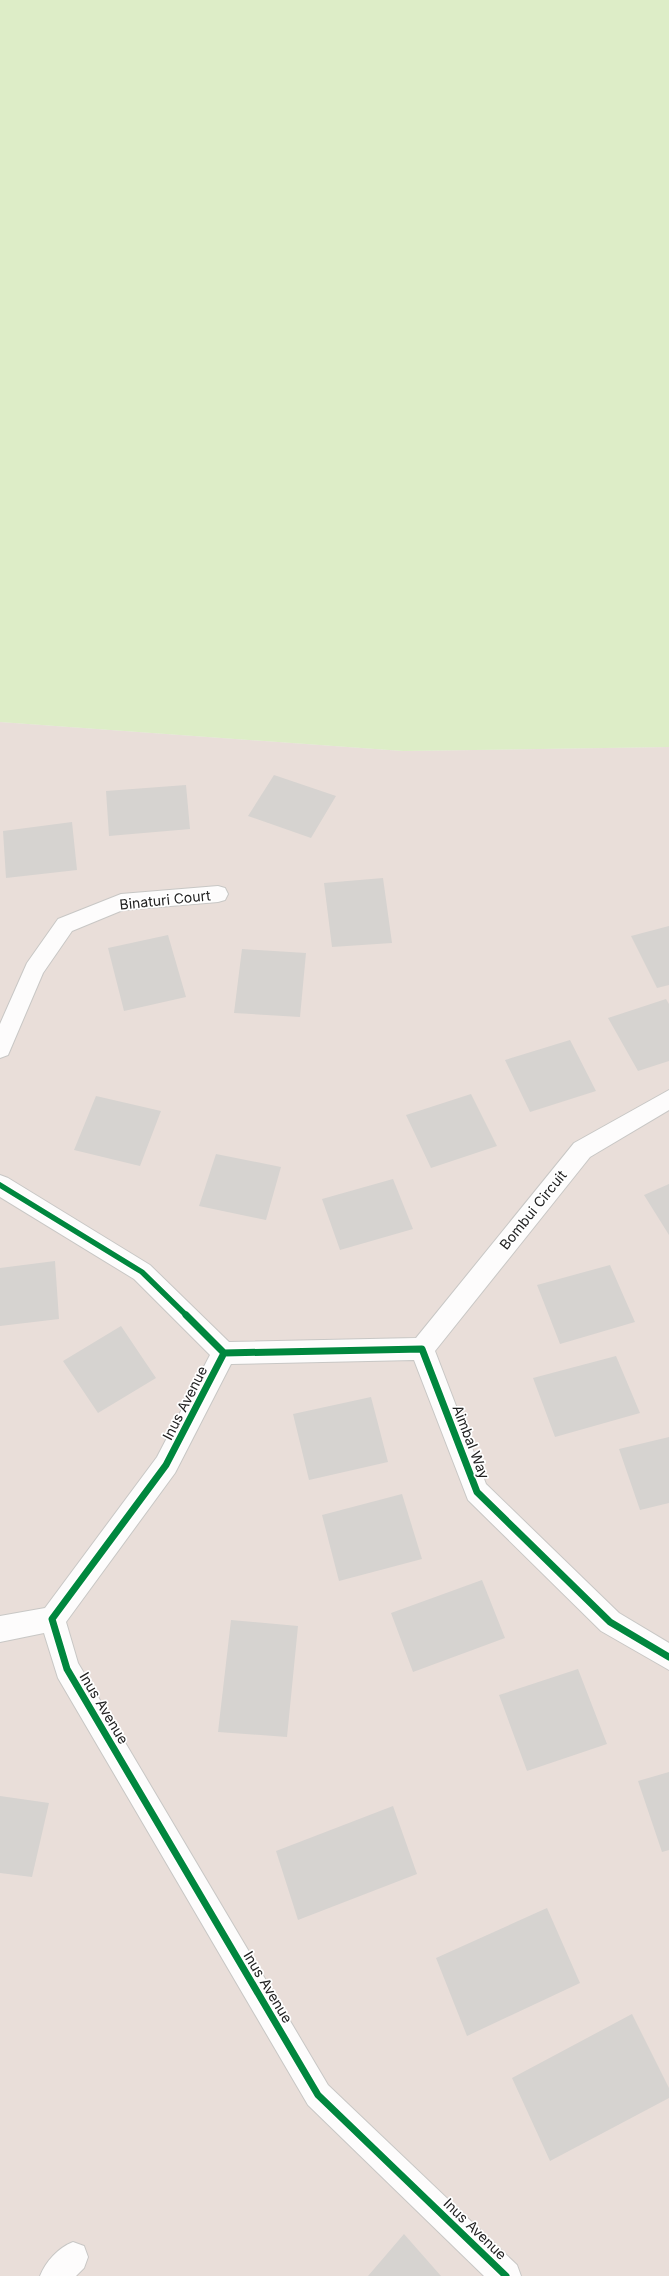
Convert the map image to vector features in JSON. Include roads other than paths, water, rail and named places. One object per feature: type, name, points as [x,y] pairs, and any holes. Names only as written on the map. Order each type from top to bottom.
[{"type":"street","name":"Binaturi Court","points":[[0,1049],[34,969],[65,925],[121,902],[218,894]]},
{"type":"street","name":"Bombui Circuit","points":[[422,1349],[582,1150],[669,1099]]},
{"type":"street","points":[[0,1185],[142,1272],[224,1353],[422,1349]]},
{"type":"street","name":"Aimbal Way","points":[[422,1349],[477,1492],[610,1622],[669,1657]]},
{"type":"street","name":"Inus Avenue","points":[[224,1353],[166,1465],[52,1620],[67,1669],[318,2095],[506,2276]]},
{"type":"street","points":[[0,1629],[52,1620]]}]
